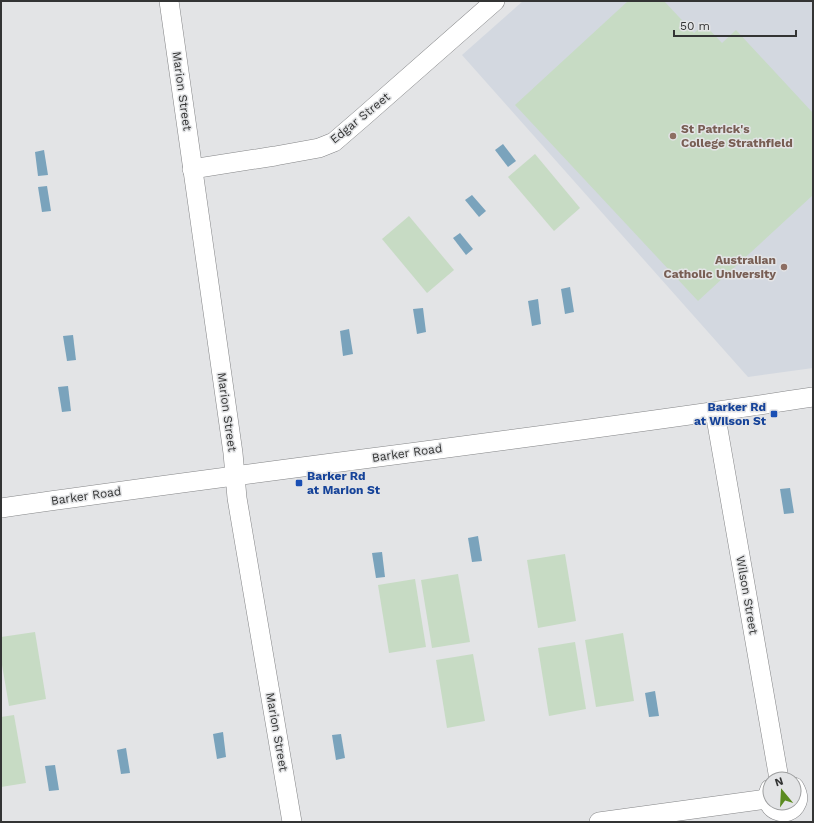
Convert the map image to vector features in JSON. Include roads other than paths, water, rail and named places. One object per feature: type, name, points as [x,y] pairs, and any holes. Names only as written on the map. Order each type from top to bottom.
[{"type":"street","name":"Marion Street","points":[[169,1],[233,458],[237,498],[292,822]]},
{"type":"street","name":"Edgar Street","points":[[192,169],[319,148],[334,142],[495,1]]},
{"type":"street","name":"Barker Road","points":[[1,508],[715,412],[813,397]]},
{"type":"street","name":"Wilson Street","points":[[715,412],[778,771]]},
{"type":"street","points":[[599,822],[762,795]]},
{"type":"street","points":[[777,811],[786,817]]},
{"type":"water","points":[[503,144],[516,161],[508,167],[495,150]]},
{"type":"water","points":[[44,150],[48,175],[38,176],[35,152]]},
{"type":"water","points":[[47,186],[51,211],[42,212],[38,187]]},
{"type":"water","points":[[472,195],[486,211],[479,217],[465,200]]},
{"type":"water","points":[[460,233],[473,249],[466,255],[453,238]]},
{"type":"water","points":[[570,287],[574,312],[565,314],[561,289]]},
{"type":"water","points":[[538,299],[541,324],[532,326],[528,301]]},
{"type":"water","points":[[423,308],[426,332],[417,334],[413,309]]},
{"type":"water","points":[[349,329],[353,354],[343,356],[340,331]]},
{"type":"water","points":[[73,335],[76,360],[67,361],[63,336]]},
{"type":"water","points":[[68,386],[71,411],[62,412],[58,387]]},
{"type":"water","points":[[790,488],[794,513],[784,514],[780,489]]},
{"type":"water","points":[[478,536],[482,561],[472,562],[468,538]]},
{"type":"water","points":[[382,552],[385,577],[376,578],[372,553]]},
{"type":"water","points":[[655,691],[659,716],[649,717],[645,693]]},
{"type":"water","points":[[223,732],[226,757],[217,759],[213,734]]},
{"type":"water","points":[[341,734],[345,758],[336,760],[332,735]]},
{"type":"water","points":[[126,748],[130,773],[121,774],[117,750]]},
{"type":"water","points":[[55,765],[59,790],[49,791],[45,766]]},
{"type":"place","name":"St Patrick's College Strathfield","points":[[673,136]]},
{"type":"place","name":"Australian Catholic University","points":[[784,267]]},
{"type":"place","name":"Barker Rd at Wilson St","points":[[774,414]]},
{"type":"place","name":"Barker Rd at Marion St","points":[[299,483]]}]
